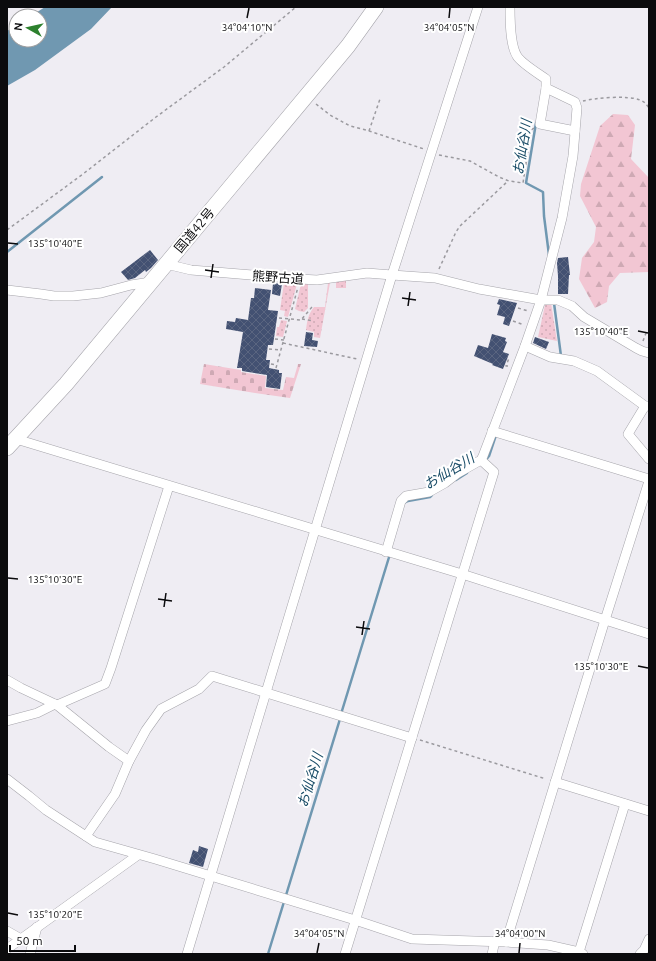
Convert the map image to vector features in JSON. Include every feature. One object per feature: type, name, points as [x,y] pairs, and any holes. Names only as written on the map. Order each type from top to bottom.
[{"type":"highway","name":"国道42号","points":[[12,444],[66,384],[306,97],[348,46],[376,7]]},
{"type":"street","points":[[186,954],[392,275],[478,7]]},
{"type":"street","points":[[510,7],[512,41],[517,56],[546,79],[540,124],[575,131]]},
{"type":"street","points":[[386,552],[401,501],[406,496],[429,492],[481,460],[541,300],[562,218],[571,170],[577,108],[575,102],[546,88]]},
{"type":"street","name":"熊野古道","points":[[166,264],[191,270],[300,280],[317,280],[367,274],[435,278],[479,289],[541,300],[558,300],[572,306],[584,317],[610,333],[642,351],[649,353]]},
{"type":"street","points":[[7,290],[54,296],[72,296],[101,293],[131,285],[151,282]]},
{"type":"street","points":[[525,346],[550,357],[574,361],[597,371],[647,406],[628,434],[649,460]]},
{"type":"street","points":[[492,432],[649,480],[506,942]]},
{"type":"street","points":[[12,444],[169,486],[462,574],[649,634]]},
{"type":"street","points":[[345,954],[494,472],[481,460]]},
{"type":"street","points":[[7,721],[37,713],[105,684],[169,486]]},
{"type":"street","points":[[86,836],[114,794],[128,761],[146,730],[162,709],[199,689],[212,676],[412,738]]},
{"type":"street","points":[[7,680],[56,705],[109,748],[128,761]]},
{"type":"street","points":[[8,781],[30,796],[46,810],[95,842],[355,920],[412,939],[548,945],[582,953],[626,804]]},
{"type":"street","points":[[555,782],[649,811]]},
{"type":"street","points":[[7,949],[138,855]]},
{"type":"street","points":[[30,954],[37,927]]},
{"type":"street","points":[[7,931],[21,939]]},
{"type":"street","points":[[640,954],[644,950],[649,939]]},
{"type":"street","points":[[492,954],[495,942]]},
{"type":"path","points":[[7,230],[224,67],[296,7]]},
{"type":"path","points":[[306,97],[322,110],[350,126],[431,153],[470,161],[499,177],[509,181],[523,183],[531,130],[540,124]]},
{"type":"path","points":[[576,105],[584,100],[615,97],[638,99],[645,102],[649,108]]},
{"type":"path","points":[[368,131],[380,99]]},
{"type":"path","points":[[435,278],[460,226],[509,181]]},
{"type":"path","points":[[270,364],[277,367],[299,283]]},
{"type":"path","points":[[302,319],[312,307]]},
{"type":"path","points":[[518,308],[529,311],[528,314]]},
{"type":"path","points":[[278,318],[313,321]]},
{"type":"path","points":[[513,321],[525,326],[526,320]]},
{"type":"path","points":[[642,344],[646,333],[649,331]]},
{"type":"path","points":[[275,339],[284,340]]},
{"type":"path","points":[[283,343],[366,361]]},
{"type":"path","points":[[269,349],[281,350]]},
{"type":"path","points":[[506,366],[509,358]]},
{"type":"path","points":[[412,738],[555,782]]},
{"type":"green space","points":[[613,114],[628,115],[635,125],[631,159],[649,178],[649,272],[620,273],[609,286],[607,302],[595,308],[579,279],[582,258],[594,242],[596,227],[580,196],[581,184],[600,126]]},
{"type":"green space","points":[[336,279],[346,280],[346,288],[336,288]]},
{"type":"green space","points":[[284,283],[297,284],[288,317],[284,316],[285,311],[280,310]]},
{"type":"green space","points":[[328,283],[330,283],[320,338],[314,337],[314,332],[306,330],[308,318],[314,307],[325,307]]},
{"type":"green space","points":[[301,284],[308,284],[308,308],[304,312],[295,309]]},
{"type":"green space","points":[[551,303],[557,341],[538,337],[545,305]]},
{"type":"green space","points":[[281,320],[287,321],[283,337],[276,336],[277,327],[279,327]]},
{"type":"green space","points":[[204,364],[266,376],[265,388],[283,390],[286,377],[294,378],[298,364],[301,364],[290,398],[200,384]]},
{"type":"water","points":[[112,7],[91,29],[35,70],[7,86],[7,31],[8,30],[8,48],[48,48],[48,8],[43,8]]},
{"type":"building","points":[[150,250],[158,260],[146,272],[145,270],[135,278],[128,280],[121,272]]},
{"type":"building","points":[[568,257],[570,275],[568,294],[558,294],[558,258]]},
{"type":"building","points":[[273,283],[282,284],[280,296],[272,294]]},
{"type":"building","points":[[255,288],[271,290],[268,310],[278,311],[273,345],[268,345],[266,360],[270,360],[269,368],[279,370],[279,373],[282,373],[280,389],[266,387],[267,375],[242,371],[242,368],[237,368],[243,332],[226,329],[227,321],[235,322],[236,318],[248,320],[251,298],[254,298]]},
{"type":"building","points":[[499,299],[517,303],[509,326],[503,324],[505,317],[497,315],[500,305],[497,304]]},
{"type":"building","points":[[306,332],[313,333],[312,340],[318,341],[317,347],[304,346]]},
{"type":"building","points":[[492,334],[506,338],[505,341],[507,342],[503,352],[509,354],[503,369],[474,356],[478,345],[488,348]]},
{"type":"building","points":[[535,337],[549,342],[546,349],[533,343]]},
{"type":"building","points":[[199,846],[208,849],[203,867],[189,863],[193,850],[198,852]]},
{"type":"waterway","name":"お仙谷川","points":[[536,123],[526,183],[543,192],[544,216],[549,255]]},
{"type":"waterway","points":[[7,252],[102,177]]},
{"type":"waterway","points":[[554,303],[561,356]]},
{"type":"waterway","name":"お仙谷川","points":[[485,461],[489,456],[496,435]]},
{"type":"waterway","name":"お仙谷川","points":[[456,480],[467,473]]},
{"type":"waterway","name":"お仙谷川","points":[[404,503],[430,497],[432,495]]},
{"type":"waterway","name":"お仙谷川","points":[[341,714],[390,554]]},
{"type":"waterway","name":"お仙谷川","points":[[268,954],[340,719]]}]
